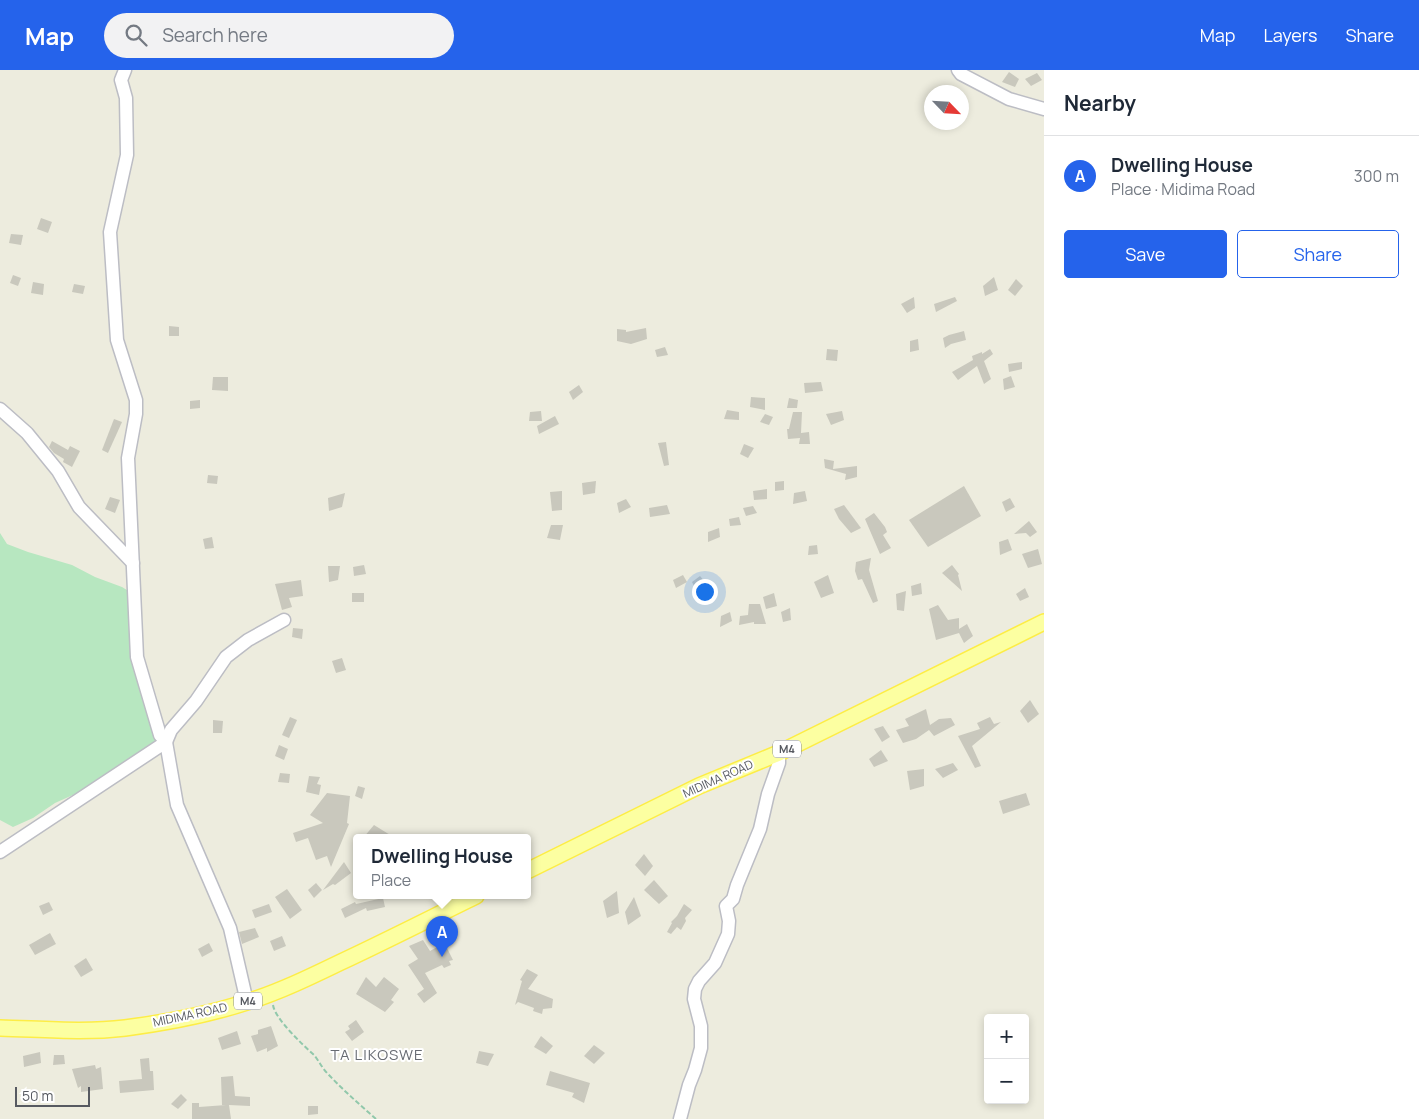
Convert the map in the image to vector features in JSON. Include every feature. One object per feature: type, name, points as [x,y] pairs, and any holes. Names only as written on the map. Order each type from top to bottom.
[{"type":"main road","name":"MIDIMA ROAD","points":[[531,868],[699,786],[779,753],[1044,622]]},
{"type":"main road","name":"MIDIMA ROAD","points":[[0,1028],[71,1030],[124,1028],[178,1019],[247,1002],[392,938],[470,899]]},
{"type":"street","points":[[125,70],[122,80],[126,98],[127,155],[110,232],[117,340],[136,400],[136,414],[128,458],[138,657],[160,735],[166,742],[177,805],[230,928],[247,1002]]},
{"type":"street","points":[[958,70],[961,74],[1009,99],[1044,109]]},
{"type":"street","points":[[0,409],[27,433],[58,471],[79,507],[133,563]]},
{"type":"street","points":[[0,852],[166,742],[171,730],[196,701],[226,657],[248,640],[284,620]]},
{"type":"street","points":[[680,1119],[701,1048],[701,1026],[694,999],[695,988],[715,963],[728,934],[729,921],[726,906],[733,899],[760,829],[768,794],[779,763],[779,753]]},
{"type":"path","points":[[271,993],[273,1009],[285,1025],[351,1098],[376,1119]]},
{"type":"green space","points":[[0,533],[7,544],[72,565],[130,592],[156,732],[155,741],[151,746],[121,766],[84,790],[55,803],[33,818],[13,827],[0,820]]},
{"type":"building","points":[[1009,72],[1019,79],[1015,87],[1002,82]]},
{"type":"building","points":[[1037,73],[1042,80],[1031,86],[1025,79]]},
{"type":"building","points":[[41,218],[52,222],[48,233],[37,229]]},
{"type":"building","points":[[11,234],[23,235],[21,245],[9,243]]},
{"type":"building","points":[[13,275],[21,278],[18,286],[10,283]]},
{"type":"building","points":[[994,277],[998,290],[985,296],[983,286]]},
{"type":"building","points":[[1016,279],[1023,286],[1015,296],[1008,290]]},
{"type":"building","points":[[33,282],[44,284],[43,295],[31,293]]},
{"type":"building","points":[[74,284],[85,286],[83,294],[72,292]]},
{"type":"building","points":[[914,297],[915,308],[907,313],[901,304]]},
{"type":"building","points":[[955,297],[957,301],[936,312],[934,304]]},
{"type":"building","points":[[169,326],[179,327],[179,336],[169,336]]},
{"type":"building","points":[[646,328],[647,339],[631,344],[617,341],[617,329],[626,330],[626,332]]},
{"type":"building","points":[[964,331],[966,340],[951,344],[945,348],[943,338]]},
{"type":"building","points":[[918,339],[919,350],[910,352],[910,341]]},
{"type":"building","points":[[665,347],[668,355],[657,357],[655,350]]},
{"type":"building","points":[[827,349],[838,350],[837,361],[826,360]]},
{"type":"building","points":[[990,349],[993,354],[984,361],[991,379],[984,384],[977,366],[958,380],[952,372],[973,360],[972,356],[982,352],[982,354]]},
{"type":"building","points":[[1022,362],[1022,369],[1009,372],[1008,364]]},
{"type":"building","points":[[1011,376],[1015,387],[1004,390],[1003,379]]},
{"type":"building","points":[[213,377],[228,377],[228,391],[212,390]]},
{"type":"building","points":[[821,382],[823,391],[805,393],[804,383]]},
{"type":"building","points":[[579,385],[583,392],[573,400],[569,392]]},
{"type":"building","points":[[751,397],[765,398],[765,410],[750,407]]},
{"type":"building","points":[[789,398],[798,400],[797,408],[787,408]]},
{"type":"building","points":[[200,400],[200,408],[190,409],[190,401]]},
{"type":"building","points":[[727,410],[739,412],[739,420],[724,419]]},
{"type":"building","points":[[541,411],[542,421],[529,421],[530,412]]},
{"type":"building","points":[[842,411],[844,420],[831,425],[826,414]]},
{"type":"building","points":[[793,412],[802,412],[801,433],[809,432],[810,444],[799,444],[800,438],[788,439],[787,429],[789,429]]},
{"type":"building","points":[[765,414],[773,417],[769,425],[760,422]]},
{"type":"building","points":[[555,416],[559,424],[539,434],[537,426]]},
{"type":"building","points":[[114,419],[122,422],[108,453],[102,450]]},
{"type":"building","points":[[52,441],[68,450],[70,446],[80,451],[72,467],[63,462],[64,459],[54,453],[49,447]]},
{"type":"building","points":[[666,442],[669,465],[664,466],[658,443]]},
{"type":"building","points":[[744,444],[754,448],[748,458],[740,454]]},
{"type":"building","points":[[824,459],[834,461],[833,469],[857,466],[857,477],[845,480],[846,474],[825,468]]},
{"type":"building","points":[[208,475],[218,476],[217,484],[207,483]]},
{"type":"building","points":[[596,481],[595,493],[583,495],[582,483]]},
{"type":"building","points":[[784,481],[784,490],[775,491],[775,482]]},
{"type":"building","points":[[964,486],[981,516],[928,547],[909,520]]},
{"type":"building","points":[[767,489],[767,499],[754,500],[753,491]]},
{"type":"building","points":[[562,491],[562,510],[552,511],[550,492]]},
{"type":"building","points":[[805,491],[807,501],[793,504],[794,493]]},
{"type":"building","points":[[345,493],[342,507],[329,511],[328,498]]},
{"type":"building","points":[[110,497],[120,500],[115,513],[105,509]]},
{"type":"building","points":[[1010,498],[1015,507],[1006,512],[1002,502]]},
{"type":"building","points":[[626,499],[631,507],[619,513],[617,503]]},
{"type":"building","points":[[667,505],[670,514],[650,517],[649,508]]},
{"type":"building","points":[[844,505],[861,528],[851,533],[839,519],[834,509]]},
{"type":"building","points":[[753,506],[757,513],[746,516],[743,508]]},
{"type":"building","points":[[874,513],[885,527],[887,532],[883,535],[891,548],[880,554],[865,519]]},
{"type":"building","points":[[739,517],[741,525],[730,526],[729,519]]},
{"type":"building","points":[[1029,521],[1037,532],[1030,537],[1026,533],[1014,534]]},
{"type":"building","points":[[551,525],[563,525],[560,540],[547,538]]},
{"type":"building","points":[[719,528],[720,537],[708,542],[708,532]]},
{"type":"building","points":[[212,537],[214,548],[205,549],[203,539]]},
{"type":"building","points":[[1008,539],[1012,550],[1000,555],[999,542]]},
{"type":"building","points":[[817,545],[818,554],[808,555],[809,546]]},
{"type":"building","points":[[1038,549],[1042,564],[1028,568],[1022,554]]},
{"type":"building","points":[[871,558],[869,570],[878,601],[873,603],[862,579],[858,580],[855,571],[856,562]]},
{"type":"building","points":[[364,565],[366,574],[354,576],[353,567]]},
{"type":"building","points":[[952,565],[959,574],[962,591],[942,573]]},
{"type":"building","points":[[328,566],[340,566],[338,580],[329,582]]},
{"type":"building","points":[[683,575],[687,582],[676,588],[673,580]]},
{"type":"building","points":[[828,575],[834,593],[821,598],[814,582]]},
{"type":"building","points":[[700,576],[706,583],[697,592],[692,582]]},
{"type":"building","points":[[301,580],[303,596],[289,598],[292,607],[282,610],[275,584]]},
{"type":"building","points":[[921,583],[922,594],[912,596],[911,586]]},
{"type":"building","points":[[1025,588],[1029,597],[1020,601],[1016,594]]},
{"type":"building","points":[[906,591],[904,611],[897,610],[896,594]]},
{"type":"building","points":[[352,593],[364,593],[364,602],[352,602]]},
{"type":"building","points":[[774,593],[777,606],[766,609],[763,597]]},
{"type":"building","points":[[749,604],[760,604],[766,624],[754,624],[754,622],[739,625],[740,616],[748,615]]},
{"type":"building","points":[[938,605],[948,620],[959,618],[959,629],[967,624],[973,636],[964,643],[959,633],[936,640],[929,609]]},
{"type":"building","points":[[790,608],[791,620],[783,622],[781,612]]},
{"type":"building","points":[[730,612],[732,621],[720,627],[721,616]]},
{"type":"building","points":[[293,628],[303,629],[302,639],[292,637]]},
{"type":"building","points":[[342,658],[346,670],[336,673],[332,661]]},
{"type":"building","points":[[1030,700],[1039,714],[1028,723],[1020,711]]},
{"type":"building","points":[[926,709],[930,725],[939,719],[951,718],[955,725],[934,736],[929,730],[916,739],[903,743],[896,730],[909,726],[905,719]]},
{"type":"building","points":[[290,717],[297,720],[289,738],[282,735]]},
{"type":"building","points":[[990,717],[994,724],[1001,722],[972,746],[981,766],[975,768],[958,736],[980,729],[977,723]]},
{"type":"building","points":[[213,720],[223,721],[222,733],[213,733]]},
{"type":"building","points":[[883,726],[890,737],[882,742],[874,729]]},
{"type":"building","points":[[279,745],[288,749],[284,760],[275,756]]},
{"type":"building","points":[[881,750],[888,761],[874,767],[869,759]]},
{"type":"building","points":[[953,763],[958,770],[943,778],[935,769]]},
{"type":"building","points":[[924,769],[924,786],[910,790],[907,771]]},
{"type":"building","points":[[280,773],[290,774],[289,783],[278,782]]},
{"type":"building","points":[[309,776],[320,777],[317,784],[321,785],[319,795],[306,792]]},
{"type":"building","points":[[358,786],[365,788],[362,799],[355,796]]},
{"type":"building","points":[[327,793],[350,796],[347,823],[349,824],[331,867],[327,856],[316,860],[308,838],[296,842],[293,833],[323,823],[310,815]]},
{"type":"building","points":[[1026,793],[1030,805],[1003,814],[999,801]]},
{"type":"building","points":[[374,825],[389,834],[366,834]]},
{"type":"building","points":[[644,854],[653,866],[645,876],[635,865]]},
{"type":"building","points":[[344,862],[351,873],[335,885],[333,884],[323,890]]},
{"type":"building","points":[[654,880],[668,896],[659,904],[644,890]]},
{"type":"building","points":[[316,883],[322,890],[314,898],[308,890]]},
{"type":"building","points":[[287,889],[302,910],[290,919],[275,897]]},
{"type":"building","points":[[617,891],[619,913],[607,918],[603,901]]},
{"type":"building","points":[[634,897],[641,916],[628,925],[625,912]]},
{"type":"building","points":[[383,899],[385,907],[367,911],[366,908],[345,918],[341,909],[355,902],[356,904]]},
{"type":"building","points":[[49,902],[53,910],[43,915],[39,906]]},
{"type":"building","points":[[269,904],[272,912],[255,918],[252,910]]},
{"type":"building","points":[[684,904],[692,910],[685,918],[686,921],[681,930],[677,927],[671,934],[667,932],[671,922]]},
{"type":"building","points":[[255,928],[259,937],[242,944],[239,932]]},
{"type":"building","points":[[50,933],[56,944],[35,955],[29,945]]},
{"type":"building","points":[[282,936],[286,946],[274,951],[270,941]]},
{"type":"building","points":[[423,940],[430,951],[439,946],[441,951],[447,948],[453,960],[449,961],[451,965],[444,968],[442,965],[425,973],[437,993],[424,1003],[417,994],[424,989],[408,965],[418,959],[409,946]]},
{"type":"building","points":[[209,943],[213,951],[202,957],[198,949]]},
{"type":"building","points":[[86,958],[93,970],[81,977],[74,966]]},
{"type":"building","points":[[527,969],[538,975],[528,989],[553,999],[552,1008],[543,1009],[542,1014],[533,1011],[534,1008],[518,1002],[515,1005],[522,981],[520,980]]},
{"type":"building","points":[[366,977],[376,987],[384,977],[399,989],[391,1000],[394,1002],[385,1012],[356,994]]},
{"type":"building","points":[[356,1020],[364,1032],[352,1041],[345,1032],[350,1029],[348,1026]]},
{"type":"building","points":[[271,1026],[278,1046],[267,1052],[267,1048],[257,1052],[251,1036],[258,1034],[258,1030]]},
{"type":"building","points":[[237,1031],[241,1044],[222,1050],[218,1038]]},
{"type":"building","points":[[541,1036],[553,1046],[546,1054],[534,1047]]},
{"type":"building","points":[[594,1045],[605,1053],[594,1064],[584,1056]]},
{"type":"building","points":[[479,1051],[494,1054],[488,1066],[476,1063]]},
{"type":"building","points":[[40,1052],[41,1063],[24,1067],[23,1056]]},
{"type":"building","points":[[54,1055],[64,1055],[65,1064],[53,1065]]},
{"type":"building","points":[[149,1058],[150,1071],[153,1071],[154,1090],[120,1093],[119,1081],[142,1079],[140,1059]]},
{"type":"building","points":[[95,1065],[96,1069],[101,1067],[103,1089],[81,1092],[81,1086],[78,1088],[72,1069]]},
{"type":"building","points":[[550,1071],[590,1083],[584,1103],[572,1097],[574,1093],[546,1085]]},
{"type":"building","points":[[233,1076],[235,1096],[250,1097],[250,1106],[229,1105],[231,1119],[192,1119],[192,1103],[199,1103],[199,1107],[226,1105],[222,1105],[221,1077]]},
{"type":"building","points":[[181,1094],[187,1100],[178,1109],[171,1104]]},
{"type":"building","points":[[308,1106],[318,1106],[318,1114],[308,1115]]},
{"type":"place","name":"Dwelling House","points":[[442,957]]},
{"type":"district","name":"TA LIKOSWE","points":[[377,1055]]}]
